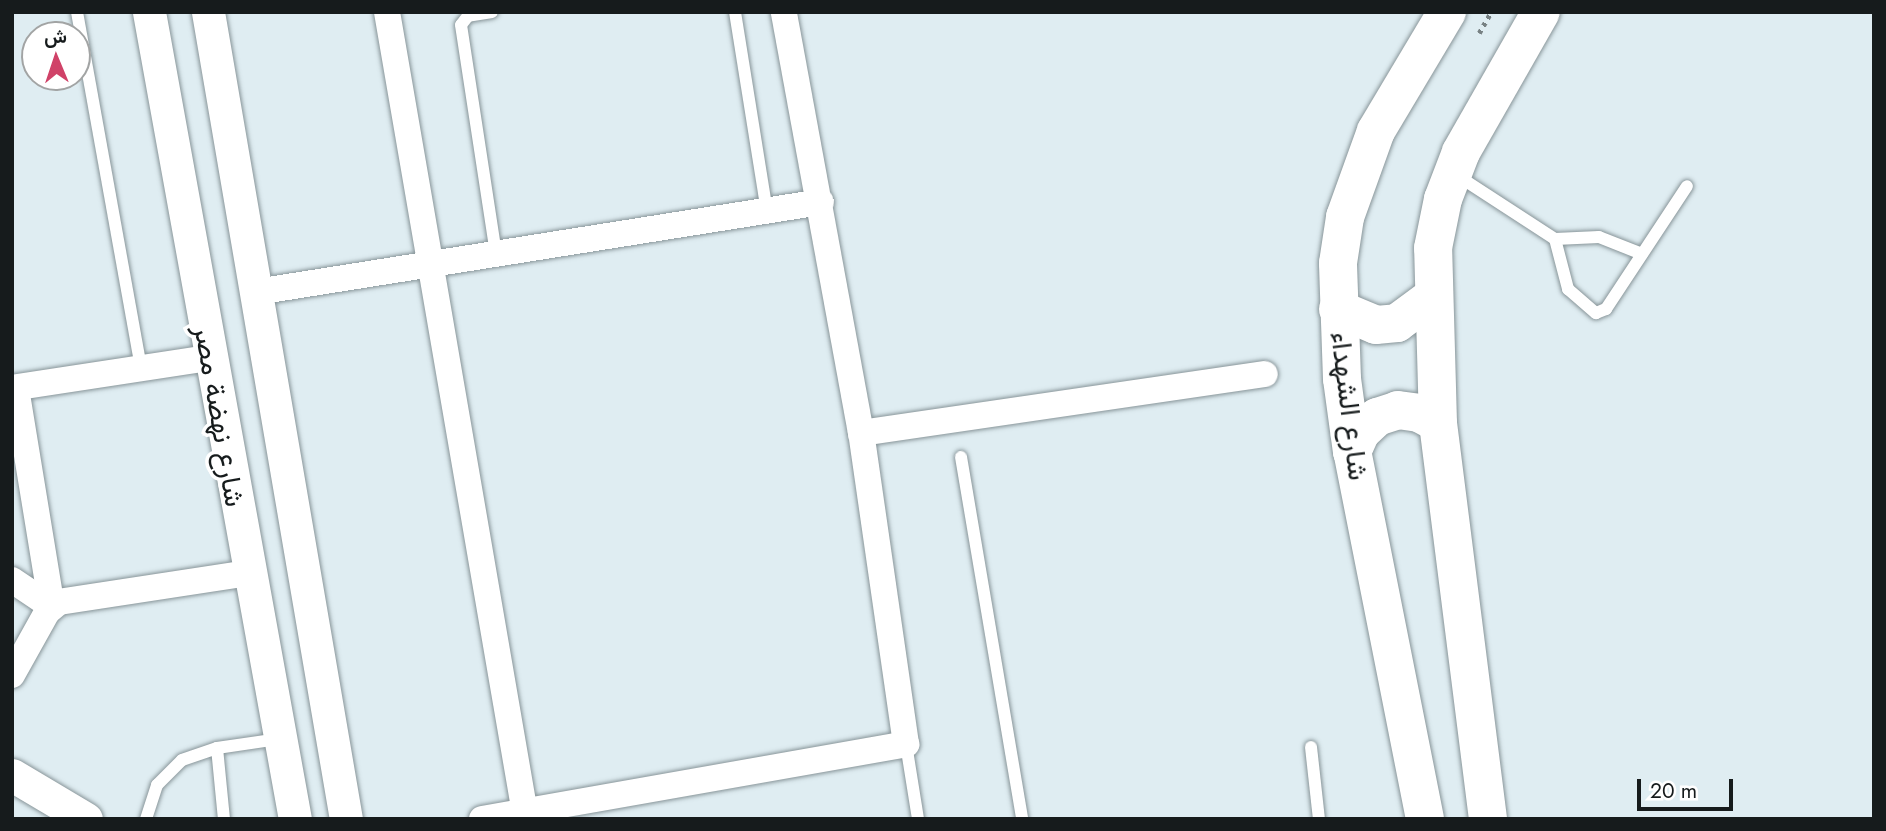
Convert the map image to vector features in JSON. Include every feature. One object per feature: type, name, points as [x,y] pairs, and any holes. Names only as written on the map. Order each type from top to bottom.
[{"type":"highway","name":"شارع الشهداء","points":[[1425,819],[1352,452],[1338,309],[1342,240],[1358,173],[1376,131],[1447,12]]},
{"type":"highway","points":[[1488,819],[1438,423],[1431,298],[1433,248],[1453,173],[1541,12]]},
{"type":"highway","points":[[1338,309],[1356,320],[1386,324],[1416,313],[1431,298]]},
{"type":"highway","points":[[1352,452],[1361,432],[1377,418],[1398,410],[1419,413],[1438,423]]},
{"type":"street","name":"شارع نهضة مصر","points":[[149,12],[208,358],[295,819]]},
{"type":"street","name":"شارع نهضة مصر","points":[[208,12],[346,819]]},
{"type":"street","points":[[387,12],[525,815]]},
{"type":"street","points":[[482,819],[525,815],[905,744],[861,433],[821,202],[784,12]]},
{"type":"street","points":[[256,292],[496,256],[821,202]]},
{"type":"street","points":[[52,607],[14,388],[208,358]]},
{"type":"street","points":[[861,433],[1265,374]]},
{"type":"street","points":[[12,675],[52,607],[75,597],[248,573]]},
{"type":"street","points":[[12,580],[52,607]]},
{"type":"street","points":[[12,775],[86,819]]},
{"type":"lane","points":[[77,12],[141,368]]},
{"type":"lane","points":[[492,12],[468,16],[461,25],[496,256]]},
{"type":"lane","points":[[735,12],[767,211]]},
{"type":"lane","points":[[1453,173],[1555,239],[1599,237],[1642,254]]},
{"type":"lane","points":[[1555,239],[1568,289],[1596,313],[1606,309],[1687,186]]},
{"type":"lane","points":[[961,457],[1022,819]]},
{"type":"lane","points":[[146,819],[157,785],[168,770],[182,760],[217,748],[279,739]]},
{"type":"lane","points":[[905,744],[918,819]]},
{"type":"lane","points":[[1311,747],[1319,819]]},
{"type":"lane","points":[[217,748],[224,819]]}]
